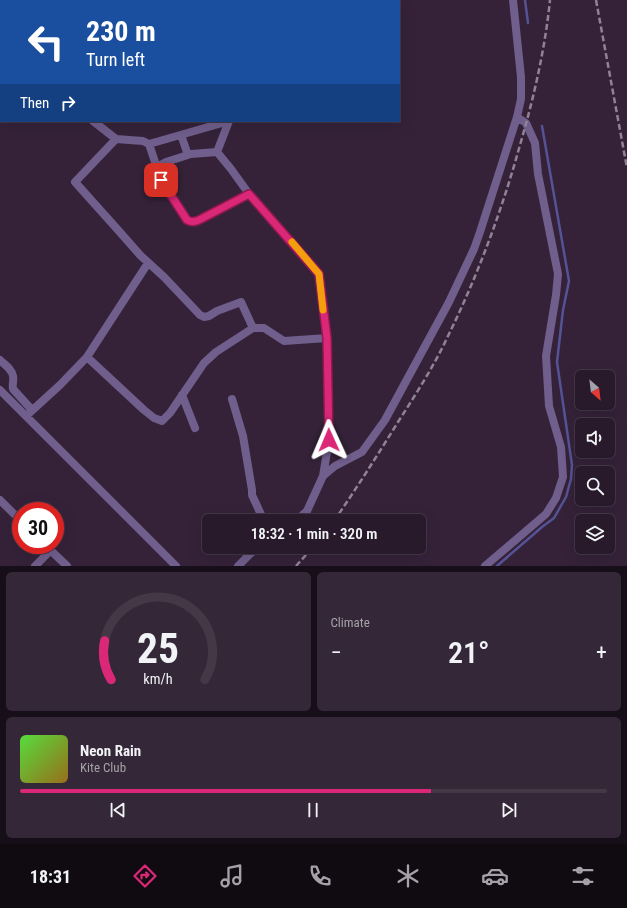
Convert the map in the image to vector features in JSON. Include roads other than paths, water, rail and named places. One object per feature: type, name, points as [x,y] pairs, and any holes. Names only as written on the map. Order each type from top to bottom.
[{"type":"street","points":[[323,476],[335,466],[362,452],[385,420],[449,302],[474,249],[517,117],[521,99],[521,77],[513,0]]},
{"type":"street","points":[[485,566],[546,514],[556,498],[563,477],[561,447],[550,406],[546,356],[558,274],[538,174],[535,143],[526,123],[517,117]]},
{"type":"street","points":[[94,122],[116,139],[143,141],[149,144],[226,122]]},
{"type":"street","points":[[217,152],[229,122]]},
{"type":"street","points":[[181,135],[188,155]]},
{"type":"street","points":[[116,139],[75,182],[140,255],[164,277],[200,315],[204,317],[209,316],[217,311],[241,302],[253,328]]},
{"type":"street","points":[[149,144],[161,180],[187,220],[191,222],[201,219],[249,194]]},
{"type":"street","points":[[217,152],[249,194],[319,274],[327,338],[329,440],[323,476],[307,512],[305,514]]},
{"type":"street","points":[[157,167],[166,162],[188,155],[217,152]]},
{"type":"street","points":[[29,413],[60,385],[87,357],[148,263]]},
{"type":"street","points":[[87,357],[154,418],[162,421],[170,413],[204,363],[216,352],[253,328],[264,328],[284,341],[327,338]]},
{"type":"street","points":[[0,360],[11,370],[13,376],[13,389],[29,413]]},
{"type":"street","points":[[0,390],[29,413],[176,566]]},
{"type":"street","points":[[182,396],[196,428]]},
{"type":"street","points":[[232,399],[244,436],[252,495],[261,514]]},
{"type":"street","points":[[0,500],[12,512]]},
{"type":"street","points":[[35,566],[44,554]]},
{"type":"street","points":[[54,554],[67,566]]},
{"type":"street","points":[[238,566],[250,554]]},
{"type":"waterway","points":[[525,0],[528,23]]},
{"type":"waterway","points":[[497,566],[554,518],[566,497],[571,479],[572,465],[557,362],[563,310],[569,281],[542,126]]},
{"type":"railway","points":[[339,514],[431,369],[459,313],[479,266],[505,194],[525,127],[542,55],[550,0]]},
{"type":"railway","points":[[596,0],[627,168]]},
{"type":"railway","points":[[296,566],[307,554]]}]
